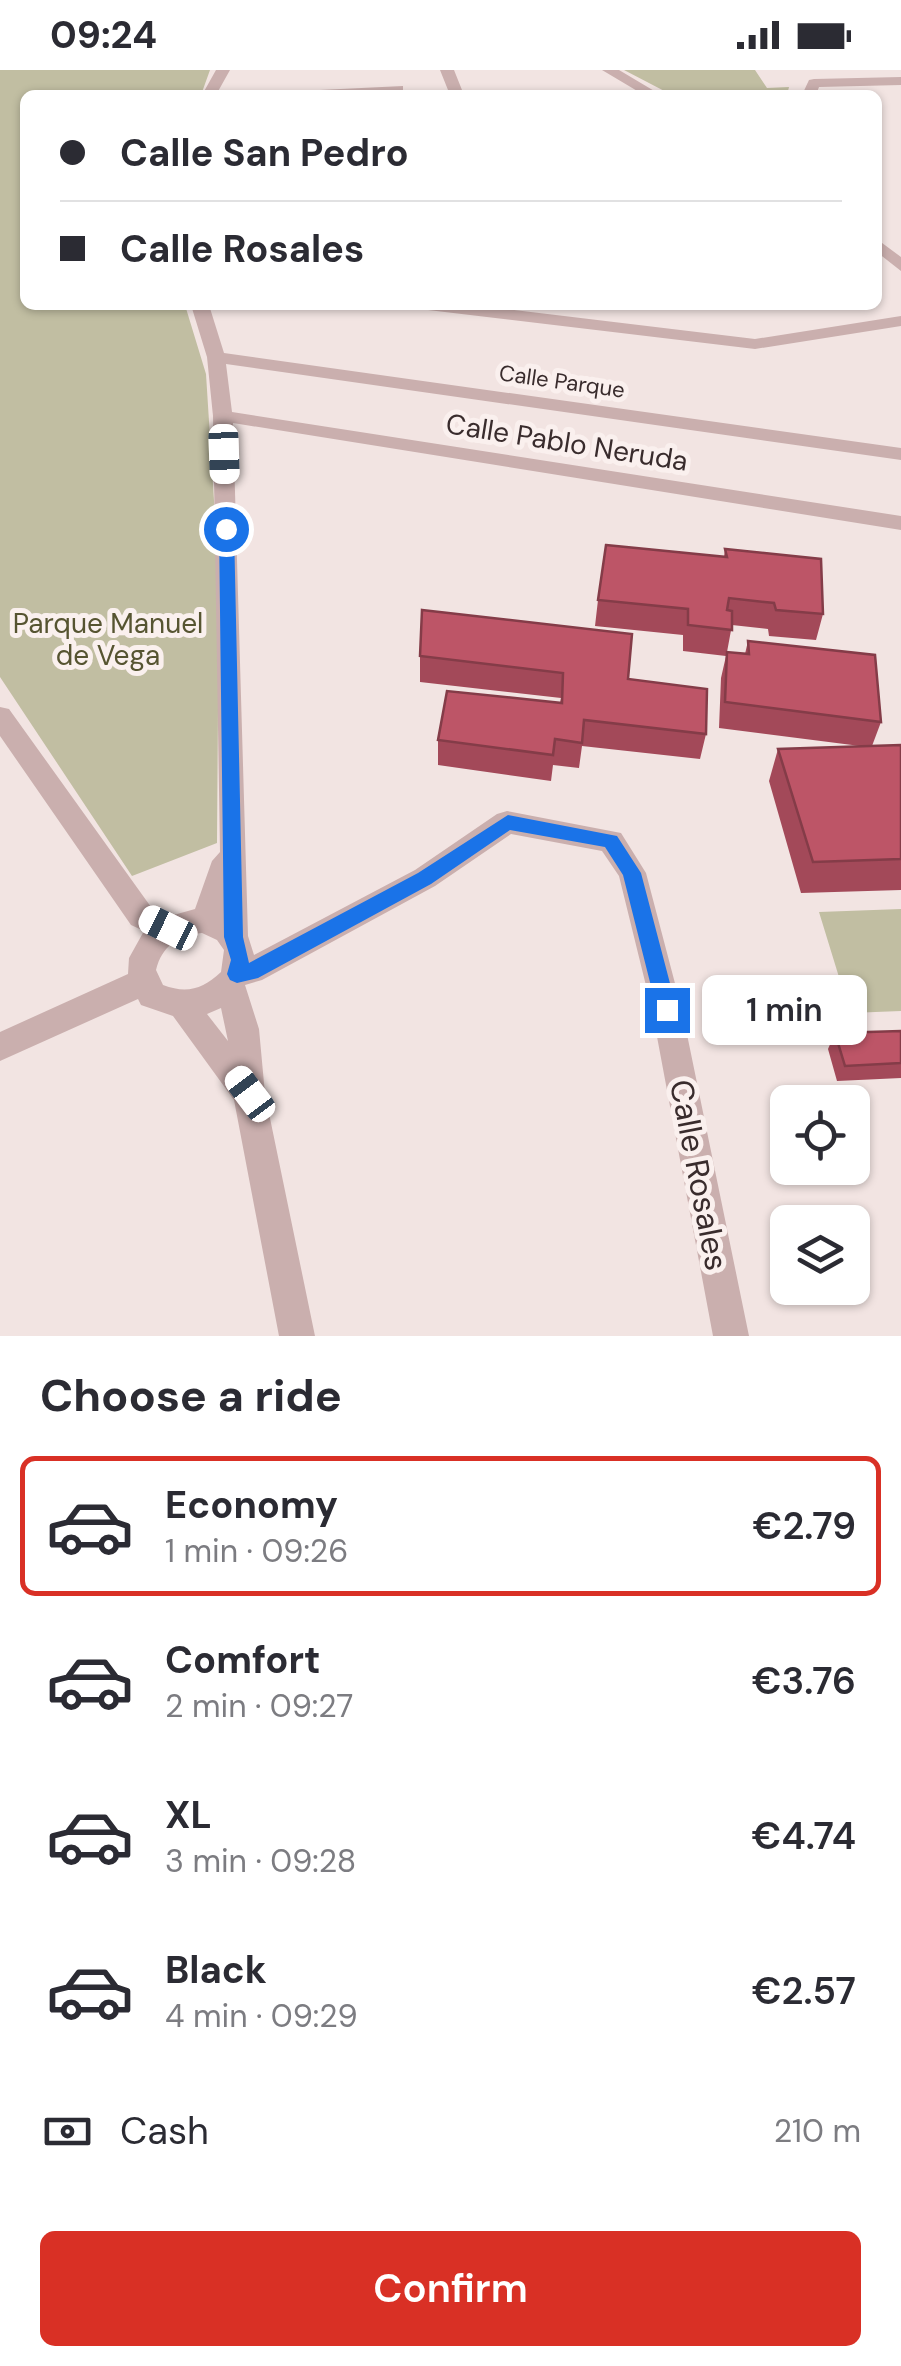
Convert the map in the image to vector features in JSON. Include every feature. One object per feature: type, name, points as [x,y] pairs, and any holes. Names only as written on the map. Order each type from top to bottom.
[{"type":"street","points":[[609,70],[645,90]]},
{"type":"street","points":[[893,70],[901,81]]},
{"type":"street","points":[[811,90],[814,84],[901,81]]},
{"type":"street","points":[[882,248],[901,266]]},
{"type":"street","points":[[202,310],[216,357],[224,416],[233,937]]},
{"type":"street","points":[[470,310],[755,344],[901,321]]},
{"type":"street","name":"Calle Parque","points":[[216,357],[899,456]]},
{"type":"street","name":"Calle Pablo Neruda","points":[[224,416],[901,523]]},
{"type":"street","points":[[0,716],[141,916],[168,928]]},
{"type":"street","name":"Calle Rosales","points":[[233,980],[425,878],[508,822],[611,841],[632,873],[667,1010],[731,1336]]},
{"type":"street","points":[[206,921],[234,832]]},
{"type":"street","points":[[233,980],[217,997],[183,1006],[152,995],[143,982],[141,970],[148,947],[168,928],[180,923],[206,921],[226,929],[239,948],[233,980],[244,1030],[250,1094],[297,1336]]},
{"type":"street","points":[[0,1047],[143,982]]},
{"type":"street","points":[[183,1006],[250,1094]]},
{"type":"green space","name":"Parque Manuel de Vega","points":[[0,70],[210,70],[203,90],[20,90],[20,310],[187,310],[206,374],[219,579],[217,843],[132,876],[0,677]]},
{"type":"green space","points":[[624,70],[755,70],[767,88],[789,87],[788,90],[662,90]]},
{"type":"green space","points":[[901,909],[901,1011],[850,1013],[819,912]]},
{"type":"building","points":[[606,545],[727,557],[725,549],[821,559],[823,614],[776,610],[774,603],[729,598],[727,610],[732,611],[732,630],[688,625],[688,609],[598,600]]},
{"type":"building","points":[[422,610],[632,634],[628,679],[707,689],[706,734],[584,720],[582,743],[555,739],[553,755],[438,740],[447,691],[562,703],[563,673],[420,656]]},
{"type":"building","points":[[748,641],[875,655],[881,722],[725,702],[727,652],[749,654]]},
{"type":"building","points":[[901,745],[901,859],[813,862],[778,749]]},
{"type":"building","points":[[901,1031],[901,1063],[845,1066],[835,1033]]},
{"type":"route","points":[[226,529],[233,937],[240,960],[237,974],[251,972],[425,878],[508,822],[611,841],[632,873],[667,1010]]}]
